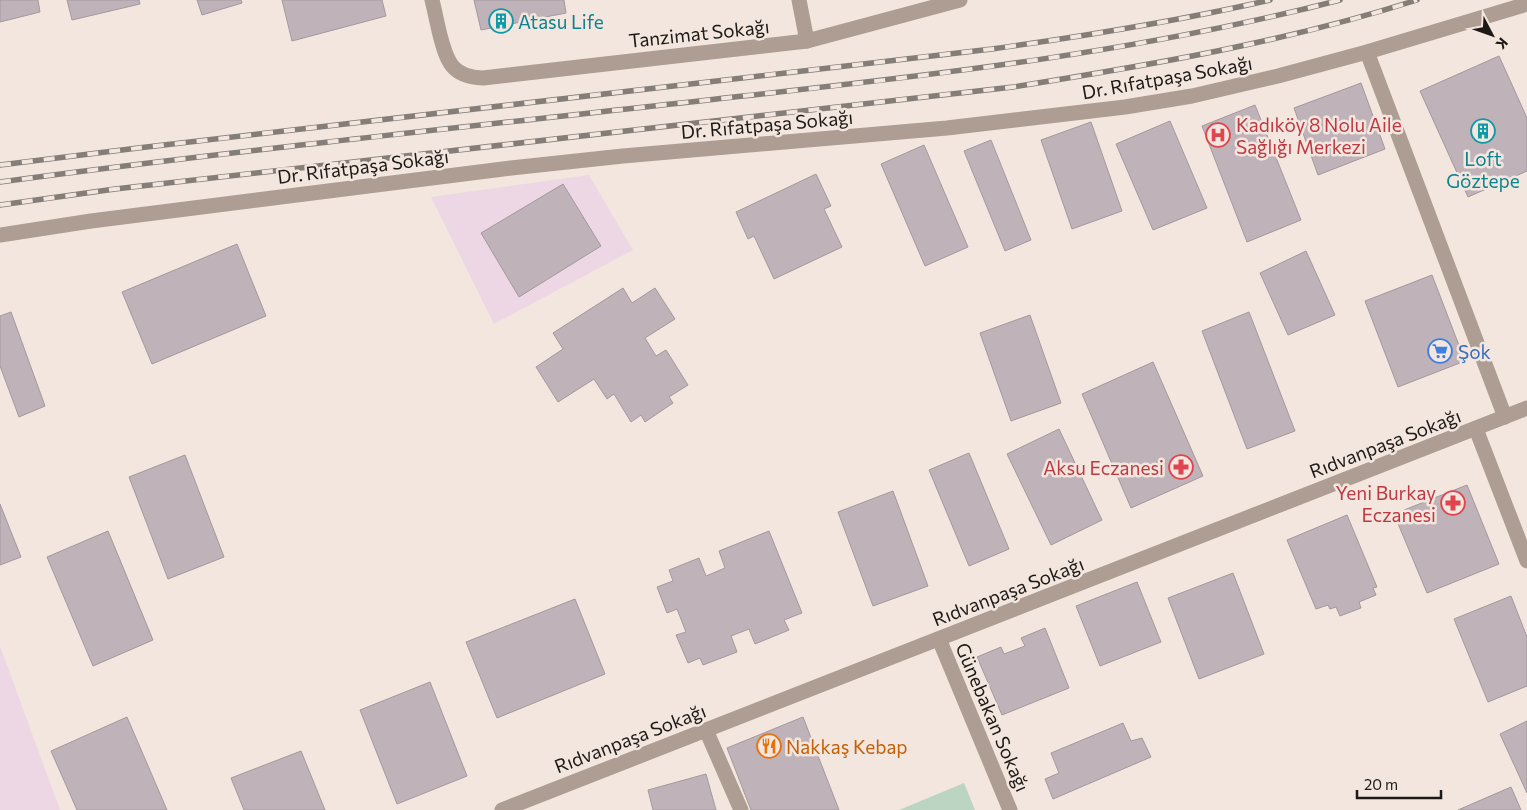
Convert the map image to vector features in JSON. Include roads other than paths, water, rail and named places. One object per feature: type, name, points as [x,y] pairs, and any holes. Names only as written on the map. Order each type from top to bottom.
[{"type":"street","name":"Tanzimat Sokağı","points":[[432,0],[449,62],[458,72],[471,77],[491,77],[807,41],[960,0]]},
{"type":"street","points":[[799,0],[807,41]]},
{"type":"street","name":"Dr. Rıfatpaşa Sokağı","points":[[0,236],[108,219],[501,169],[615,157],[947,128],[1096,111],[1201,94],[1278,76],[1367,52],[1527,4]]},
{"type":"street","points":[[1367,52],[1505,417]]},
{"type":"street","name":"Rıdvanpaşa Sokağı","points":[[502,810],[1527,408]]},
{"type":"street","points":[[1476,429],[1527,561]]},
{"type":"street","name":"Günebakan Sokağı","points":[[940,639],[1010,810]]},
{"type":"street","points":[[706,730],[741,810]]},
{"type":"railway","points":[[0,165],[992,49],[1131,28],[1270,0]]},
{"type":"railway","points":[[0,182],[279,148],[818,88],[1043,59],[1192,33],[1340,0]]},
{"type":"railway","points":[[0,205],[115,189],[1013,87],[1217,51],[1318,28],[1417,0]]},
{"type":"place","name":"Atasu Life","points":[[501,21]]},
{"type":"place","name":"Loft Göztepe","points":[[1483,131]]},
{"type":"place","name":"Kadıköy 8 Nolu Aile Sağlığı Merkezi","points":[[1218,135]]},
{"type":"place","name":"Şok","points":[[1440,351]]},
{"type":"place","name":"Aksu Eczanesi","points":[[1181,467]]},
{"type":"place","name":"Yeni Burkay Eczanesi","points":[[1453,503]]},
{"type":"place","name":"Nakkaş Kebap","points":[[769,746]]}]
